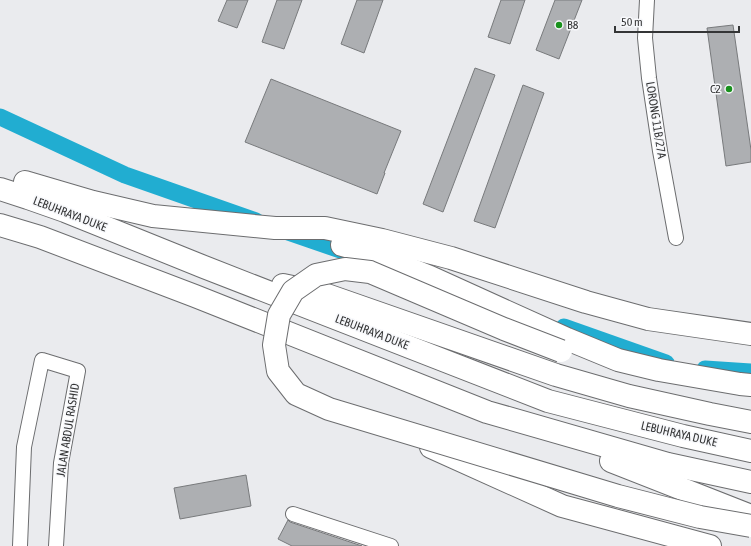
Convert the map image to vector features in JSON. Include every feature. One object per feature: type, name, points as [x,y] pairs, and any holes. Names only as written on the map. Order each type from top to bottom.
[{"type":"highway","points":[[0,175],[93,202],[153,216],[275,228],[325,228],[382,240],[451,258],[586,302],[648,319],[751,334]]},
{"type":"highway","name":"LEBUHRAYA DUKE","points":[[0,190],[65,211],[204,267],[548,401],[683,436],[751,451]]},
{"type":"highway","points":[[0,225],[40,237],[195,296],[751,516]]},
{"type":"highway","points":[[275,228],[322,239],[367,252],[430,277],[567,339],[618,360],[659,370],[751,385]]},
{"type":"highway","points":[[204,267],[321,293],[556,375],[614,392],[751,422]]},
{"type":"highway","points":[[751,398],[698,391],[642,378],[590,362],[504,329],[370,272],[345,269],[316,275],[293,291],[279,315],[274,345],[278,371],[296,394],[329,409],[618,496],[700,517],[751,526]]},
{"type":"highway","points":[[488,412],[668,464],[751,482]]},
{"type":"highway","points":[[382,425],[562,506],[710,546]]},
{"type":"street","name":"LORONG 11B/27A","points":[[647,0],[645,38],[649,78],[660,151],[676,238]]},
{"type":"street","name":"JALAN ABDUL RASHID","points":[[20,546],[24,447],[42,360],[78,371],[61,463],[56,546]]},
{"type":"street","points":[[293,514],[391,546]]},
{"type":"building","points":[[227,0],[248,0],[237,28],[218,21]]},
{"type":"building","points":[[277,0],[302,0],[284,49],[262,42]]},
{"type":"building","points":[[357,0],[383,0],[364,53],[341,44]]},
{"type":"building","points":[[501,0],[525,0],[510,44],[488,37]]},
{"type":"building","name":"B8","points":[[555,0],[582,0],[559,59],[536,50]]},
{"type":"building","name":"C2","points":[[733,25],[751,150],[751,162],[726,166],[707,28]]},
{"type":"building","points":[[475,68],[495,75],[443,212],[423,204]]},
{"type":"building","points":[[271,79],[401,131],[377,194],[245,142]]},
{"type":"building","points":[[523,85],[544,93],[495,228],[474,221]]},
{"type":"building","points":[[246,475],[251,506],[180,519],[174,488]]},
{"type":"building","points":[[288,520],[290,522],[362,546],[292,546],[278,539]]},
{"type":"waterway","points":[[0,117],[125,175],[256,221]]},
{"type":"waterway","points":[[288,232],[352,254]]},
{"type":"waterway","points":[[564,327],[666,363]]},
{"type":"waterway","points":[[705,369],[751,372]]},
{"type":"place","name":"B8","points":[[559,25]]},
{"type":"place","name":"C2","points":[[729,89]]}]
